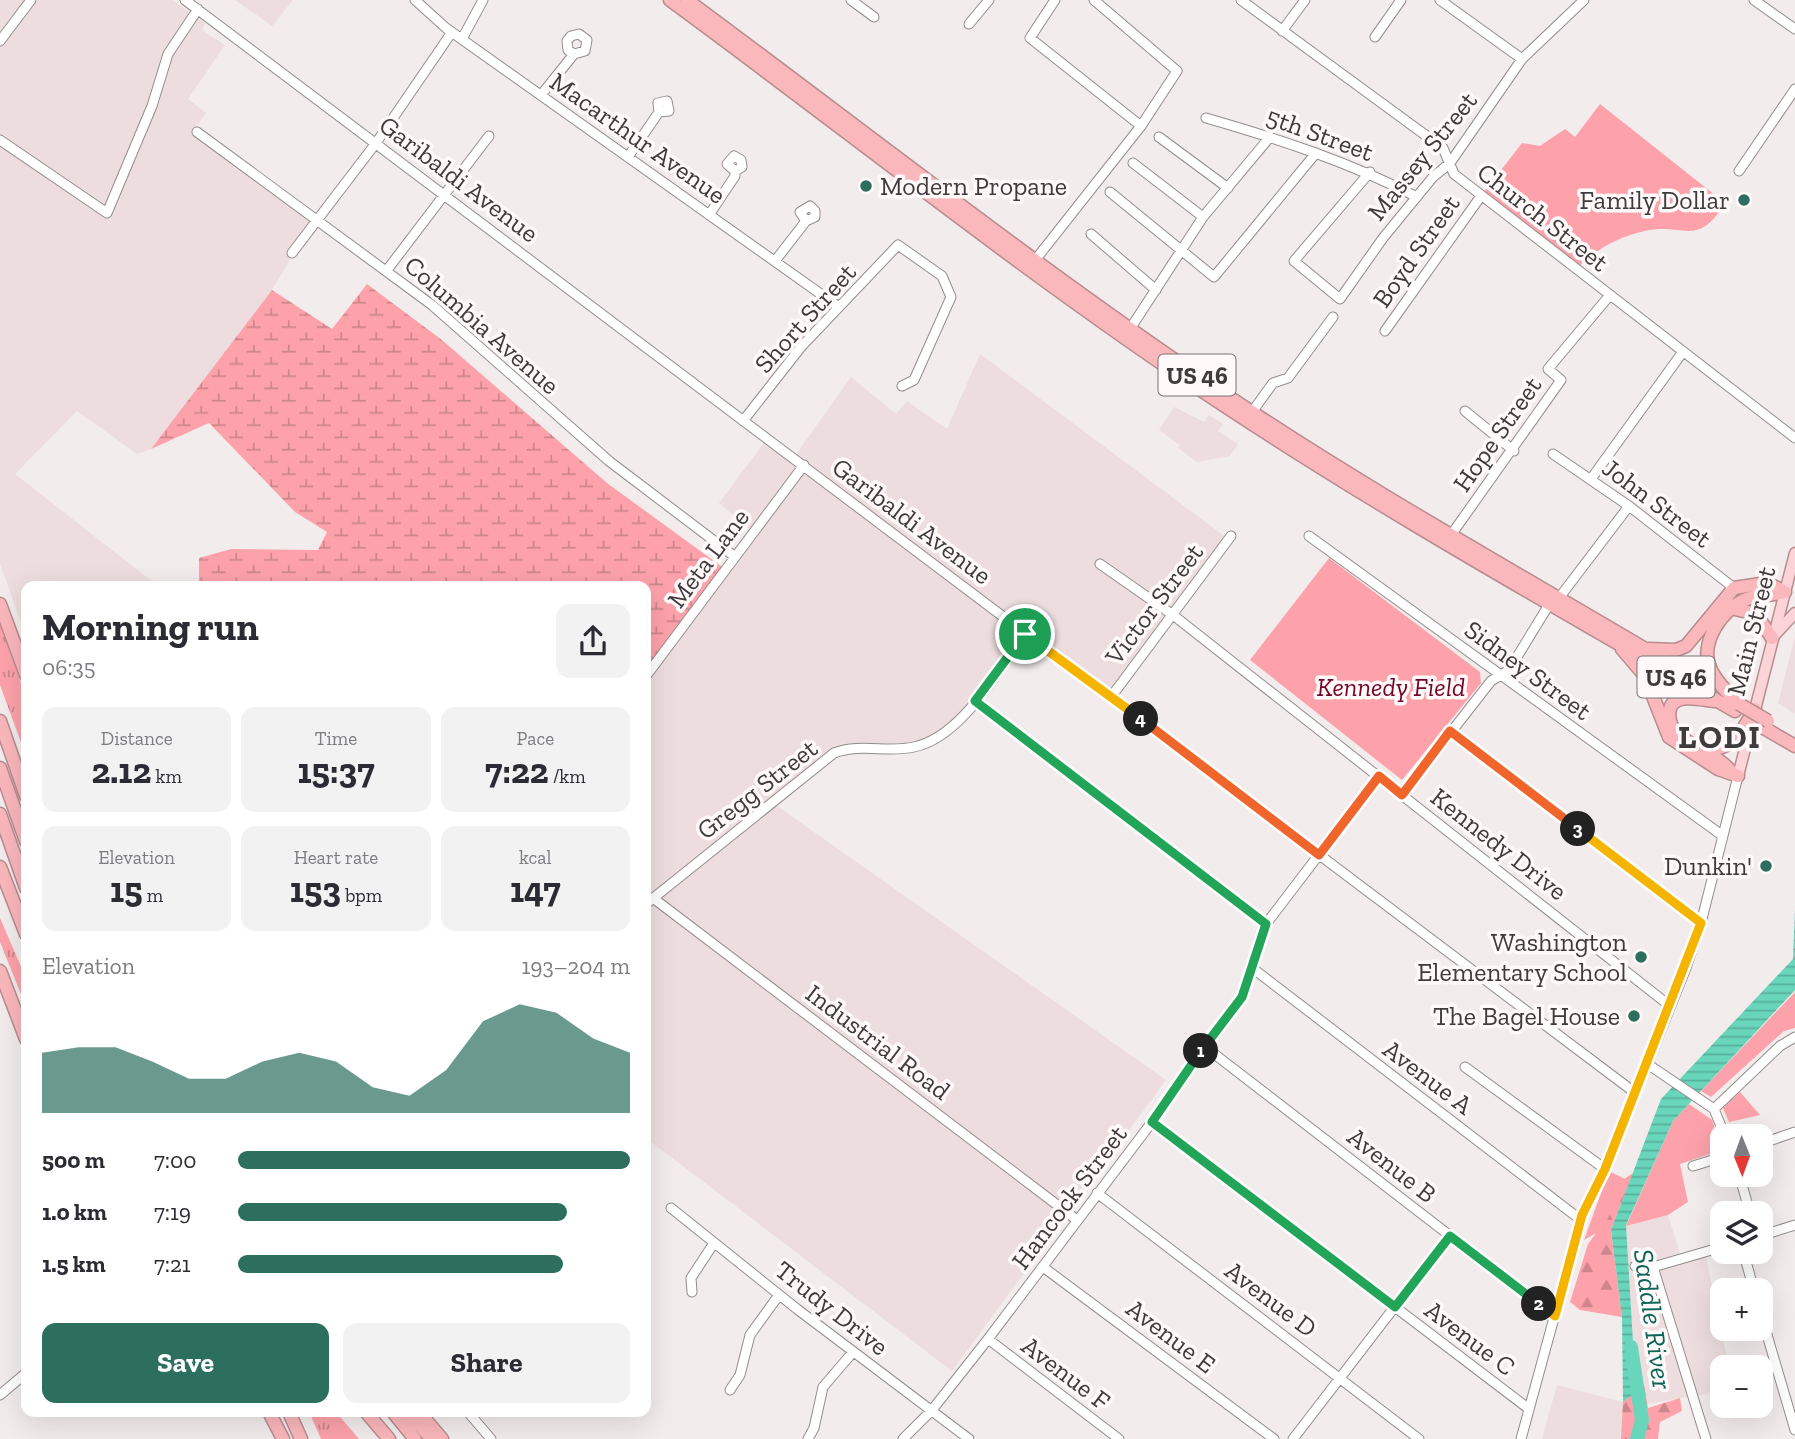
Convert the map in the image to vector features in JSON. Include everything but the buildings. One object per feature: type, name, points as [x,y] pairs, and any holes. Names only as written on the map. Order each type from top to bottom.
[{"type":"highway","name":"US 46","points":[[670,0],[1047,282],[1178,375],[1315,464],[1554,601],[1646,649],[1795,746]]},
{"type":"highway","name":"US 46","points":[[687,0],[1130,329],[1252,412],[1617,642],[1718,701],[1737,708]]},
{"type":"highway","points":[[1646,649],[1685,647],[1734,588],[1767,583],[1785,592]]},
{"type":"highway","points":[[1737,708],[1710,669],[1708,656],[1712,634],[1731,608],[1747,599],[1785,592]]},
{"type":"highway","points":[[0,604],[21,661]]},
{"type":"highway","points":[[1731,608],[1756,614],[1772,638]]},
{"type":"highway","points":[[1617,642],[1645,676],[1669,737],[1678,746],[1718,769],[1734,774]]},
{"type":"highway","points":[[1718,701],[1684,698],[1673,704],[1669,711],[1670,725],[1704,751],[1724,761],[1734,774]]},
{"type":"highway","points":[[1704,751],[1724,748],[1734,743],[1755,709]]},
{"type":"highway","points":[[0,720],[21,781]]},
{"type":"highway","name":"US 46","points":[[1766,725],[1795,737]]},
{"type":"highway","points":[[0,768],[21,827]]},
{"type":"highway","points":[[0,814],[21,874]]},
{"type":"highway","points":[[0,867],[21,921]]},
{"type":"highway","points":[[0,971],[21,1025]]},
{"type":"highway","points":[[271,1417],[281,1439]]},
{"type":"highway","points":[[291,1417],[300,1439]]},
{"type":"highway","points":[[370,1417],[388,1439]]},
{"type":"highway","points":[[397,1417],[415,1439]]},
{"type":"highway","points":[[412,1417],[432,1439]]},
{"type":"highway","points":[[423,1417],[442,1439]]},
{"type":"main road","name":"Main Street","points":[[1734,774],[1755,709],[1795,554]]},
{"type":"main road","points":[[1772,638],[1786,627],[1795,613]]},
{"type":"street","points":[[0,41],[31,0]]},
{"type":"street","name":"Garibaldi Avenue","points":[[185,0],[1634,1092]]},
{"type":"street","name":"Macarthur Avenue","points":[[415,0],[452,32],[839,307]]},
{"type":"street","points":[[463,39],[483,0]]},
{"type":"street","points":[[851,0],[874,17]]},
{"type":"street","points":[[970,24],[989,0]]},
{"type":"street","points":[[1055,0],[1030,38],[1141,126]]},
{"type":"street","points":[[1036,259],[1141,126],[1177,71],[1094,0]]},
{"type":"street","name":"Church Street","points":[[1241,0],[1443,148],[1454,174],[1795,438]]},
{"type":"street","points":[[1282,31],[1305,0]]},
{"type":"street","points":[[1375,37],[1401,0]]},
{"type":"street","points":[[1440,0],[1522,59]]},
{"type":"street","name":"Massey Street","points":[[1370,172],[1294,261],[1340,299],[1383,238],[1450,163],[1522,59],[1584,0]]},
{"type":"street","points":[[1754,0],[1795,29]]},
{"type":"street","points":[[0,140],[107,212],[149,114],[168,54],[198,9]]},
{"type":"street","points":[[292,253],[376,143],[452,32]]},
{"type":"street","points":[[541,95],[574,54]]},
{"type":"street","points":[[1739,171],[1763,132],[1795,89]]},
{"type":"street","points":[[628,157],[659,112]]},
{"type":"street","name":"5th Street","points":[[1206,118],[1370,172],[1417,197]]},
{"type":"street","name":"Columbia Avenue","points":[[197,132],[387,270],[452,321],[609,461],[734,556]]},
{"type":"street","points":[[387,270],[489,136]]},
{"type":"street","points":[[1159,137],[1228,188]]},
{"type":"street","points":[[1130,329],[1203,217],[1270,137]]},
{"type":"street","points":[[1110,192],[1214,276],[1317,153]]},
{"type":"street","points":[[1133,163],[1203,217]]},
{"type":"street","points":[[709,215],[735,176],[735,171]]},
{"type":"street","name":"Boyd Street","points":[[1385,331],[1481,196]]},
{"type":"street","points":[[775,261],[806,221]]},
{"type":"street","points":[[1091,234],[1156,290]]},
{"type":"street","name":"Short Street","points":[[743,421],[801,347],[898,245],[942,276],[951,297],[914,380],[902,386]]},
{"type":"street","name":"Hope Street","points":[[1451,535],[1514,451],[1561,380],[1548,369],[1609,295]]},
{"type":"street","points":[[1252,412],[1273,383],[1288,378],[1334,317]]},
{"type":"street","points":[[1591,479],[1682,353]]},
{"type":"street","points":[[1465,411],[1514,451]]},
{"type":"street","name":"John Street","points":[[1553,454],[1629,506],[1734,588]]},
{"type":"street","name":"Meta Lane","points":[[651,669],[804,465]]},
{"type":"street","points":[[1402,795],[1450,731],[1499,675],[1509,670],[1554,601],[1629,506]]},
{"type":"street","name":"Victor Street","points":[[1111,697],[1231,536]]},
{"type":"street","name":"Sidney Street","points":[[1309,536],[1723,836]]},
{"type":"street","name":"Kennedy Drive","points":[[1100,564],[1173,615],[1670,1006]]},
{"type":"street","name":"Gregg Street","points":[[651,900],[834,754],[857,747],[898,749],[928,743],[949,730],[975,701],[1025,634]]},
{"type":"street","points":[[975,701],[1266,924]]},
{"type":"street","points":[[1450,731],[1701,923]]},
{"type":"street","name":"Main Street","points":[[1521,1439],[1581,1220],[1605,1169],[1701,923],[1723,836],[1734,774]]},
{"type":"street","name":"Hancock Street","points":[[903,1439],[932,1410],[988,1339],[1152,1122],[1204,1046],[1242,997],[1266,924],[1379,776]]},
{"type":"street","name":"Industrial Road","points":[[651,902],[1077,1220]]},
{"type":"street","name":"Avenue A","points":[[1251,967],[1581,1220]]},
{"type":"street","points":[[1714,1109],[1780,1046],[1795,1037]]},
{"type":"street","name":"Avenue B","points":[[1204,1046],[1555,1316]]},
{"type":"street","points":[[1646,1063],[1714,1109],[1720,1124]]},
{"type":"street","points":[[1465,1067],[1605,1169]]},
{"type":"street","name":"Avenue C","points":[[1152,1122],[1529,1409]]},
{"type":"street","points":[[1773,1140],[1795,1132]]},
{"type":"street","points":[[1693,1166],[1710,1161]]},
{"type":"street","name":"Avenue D","points":[[1097,1193],[1419,1439]]},
{"type":"street","name":"Trudy Drive","points":[[671,1208],[779,1295],[969,1439]]},
{"type":"street","points":[[1773,1232],[1795,1226]]},
{"type":"street","points":[[1293,1439],[1450,1236]]},
{"type":"street","points":[[692,1292],[691,1278],[714,1243]]},
{"type":"street","points":[[1636,1266],[1653,1267],[1710,1250]]},
{"type":"street","name":"Avenue E","points":[[1042,1267],[1274,1439]]},
{"type":"street","points":[[1653,1267],[1706,1439]]},
{"type":"street","points":[[730,1390],[740,1375],[750,1335],[779,1295]]},
{"type":"street","name":"Avenue F","points":[[988,1339],[1119,1439]]},
{"type":"street","points":[[1769,1341],[1795,1430]]},
{"type":"street","points":[[808,1439],[814,1428],[823,1387],[853,1352]]},
{"type":"street","points":[[0,1395],[21,1377]]},
{"type":"street","points":[[472,1417],[491,1439]]},
{"type":"shaded area","points":[[0,0],[29,0],[32,5],[36,0],[172,0],[205,23],[202,30],[225,45],[188,99],[206,113],[194,130],[314,220],[272,290],[151,449],[137,454],[77,411],[15,474],[152,581],[21,581],[21,622],[0,564]]},
{"type":"shaded area","points":[[235,0],[293,0],[272,26]]},
{"type":"shaded area","points":[[980,354],[1227,538],[1111,699],[1025,635],[957,720],[941,734],[919,742],[832,751],[770,801],[1166,1080],[952,1371],[651,1142],[651,663],[752,531],[719,503],[766,440],[792,460],[851,377],[896,414],[907,401],[947,429]]},
{"type":"shaded area","points":[[1174,407],[1204,422],[1209,415],[1223,424],[1218,431],[1238,444],[1230,456],[1197,462],[1178,448],[1180,445],[1159,430]]},
{"type":"shaded area","points":[[1795,636],[1795,714],[1778,703]]},
{"type":"shaded area","name":"Saddle River","points":[[1795,909],[1795,990],[1673,1121],[1626,1225],[1636,1392],[1623,1402],[1622,1317],[1611,1230],[1661,1099],[1793,959]]},
{"type":"shaded area","points":[[1668,1215],[1682,1260],[1705,1253],[1710,1278],[1710,1341],[1724,1341],[1726,1355],[1710,1355],[1710,1393],[1636,1406],[1626,1439],[1542,1439],[1557,1385],[1623,1402],[1635,1392],[1626,1226]]},
{"type":"green space","points":[[1600,104],[1725,203],[1706,226],[1698,230],[1658,229],[1636,233],[1609,244],[1579,266],[1484,192],[1522,143],[1540,146],[1565,129],[1575,137]]},
{"type":"green space","points":[[367,284],[442,340],[607,483],[725,569],[651,664],[651,581],[198,581],[199,558],[231,549],[318,550],[327,532],[295,512],[209,423],[151,449],[272,290],[332,329]]},
{"type":"green space","name":"Kennedy Field","points":[[1329,558],[1480,672],[1481,683],[1402,780],[1250,660]]},
{"type":"green space","points":[[0,624],[21,683],[21,742],[0,685]]},
{"type":"green space","points":[[0,918],[21,966],[21,994],[0,942]]},
{"type":"green space","points":[[1795,992],[1795,1028],[1784,1031],[1711,1097],[1701,1091]]},
{"type":"green space","points":[[1740,1092],[1760,1115],[1729,1122],[1723,1108]]},
{"type":"green space","points":[[1689,1104],[1712,1120],[1710,1154],[1680,1164],[1688,1202],[1668,1215],[1626,1226],[1673,1121]]},
{"type":"green space","points":[[1609,1171],[1627,1180],[1602,1230],[1584,1240]]},
{"type":"green space","points":[[1633,1173],[1611,1230],[1622,1317],[1580,1310],[1570,1302],[1588,1244],[1600,1228],[1621,1181]]},
{"type":"green space","points":[[1644,1385],[1648,1408],[1680,1398],[1682,1411],[1660,1422],[1658,1439],[1621,1439],[1623,1402]]},
{"type":"green space","points":[[311,1417],[340,1417],[359,1439],[321,1439]]},
{"type":"waterway","name":"Saddle River","points":[[1631,1347],[1642,1420],[1637,1439]]},
{"type":"place","name":"Modern Propane","points":[[866,186]]},
{"type":"place","name":"Family Dollar","points":[[1744,200]]},
{"type":"place","name":"Dunkin'","points":[[1766,866]]},
{"type":"place","name":"Washington Elementary School","points":[[1641,957]]},
{"type":"place","name":"The Bagel House","points":[[1634,1016]]},
{"type":"district","name":"LODI","points":[[1720,736]]},
{"type":"route","points":[[1025,634],[1319,855],[1379,776],[1402,795],[1450,731],[1701,923],[1686,968],[1605,1169],[1582,1215],[1555,1316],[1450,1236],[1395,1307],[1152,1122],[1204,1046],[1242,997],[1266,924],[1094,789],[975,701],[1025,634]]}]
